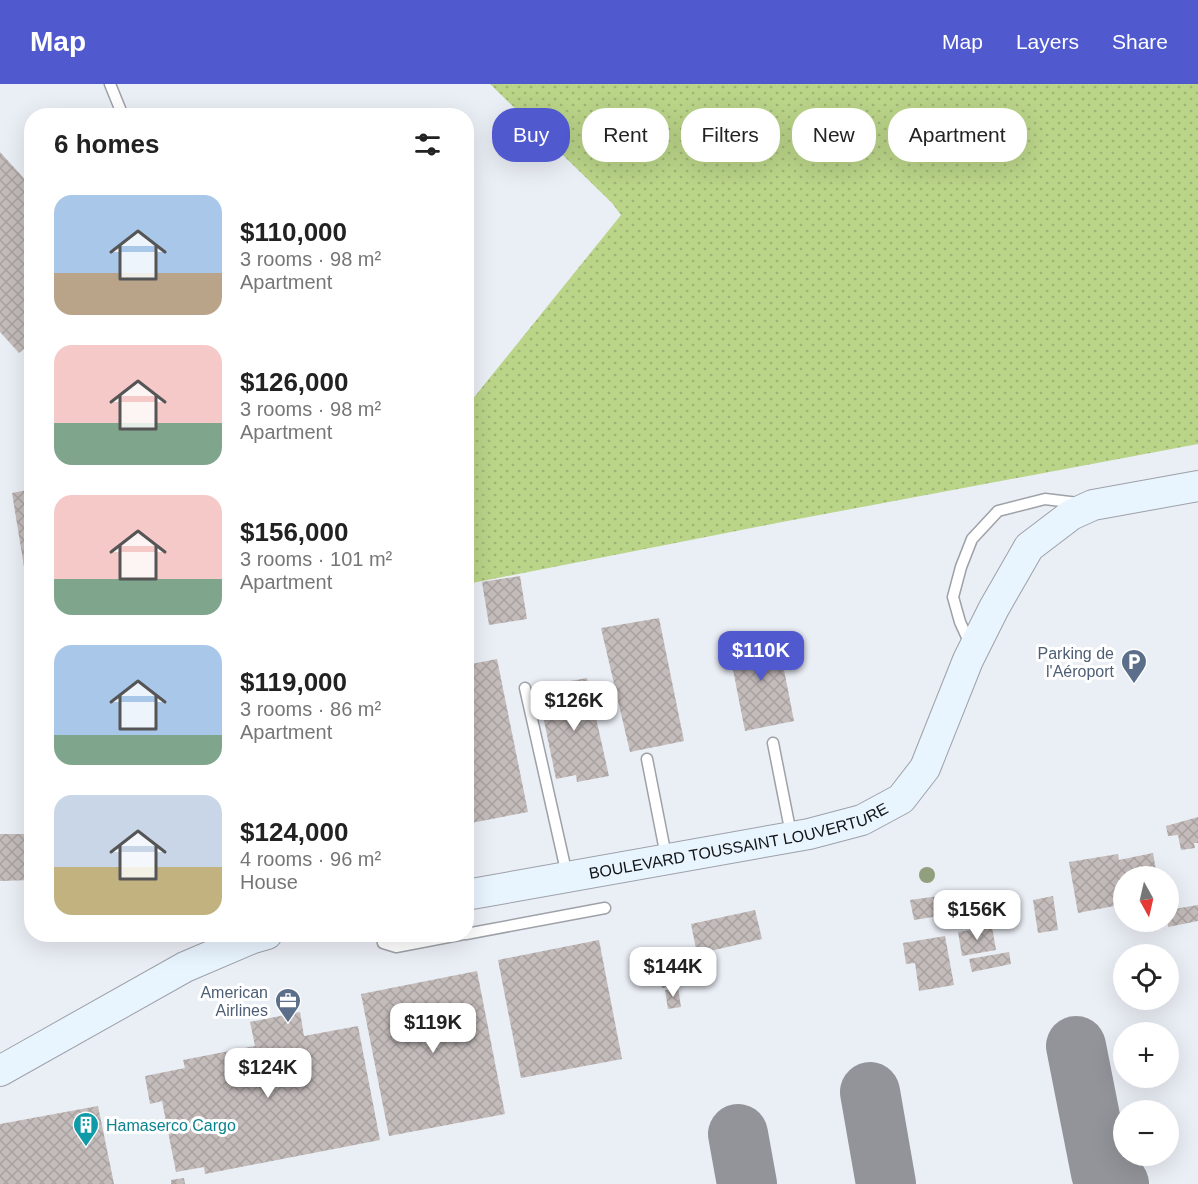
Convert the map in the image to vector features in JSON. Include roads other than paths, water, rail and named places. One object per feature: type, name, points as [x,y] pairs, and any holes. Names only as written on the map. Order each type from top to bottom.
[{"type":"main road","name":"BOULEVARD TOUSSAINT LOUVERTURE","points":[[474,890],[568,877],[792,838],[862,819],[901,799],[924,768],[973,650],[1029,547],[1071,515],[1093,505],[1198,486]]},
{"type":"main road","points":[[0,1071],[185,968],[244,942]]},
{"type":"lane","points":[[110,84],[120,108]]},
{"type":"lane","points":[[973,650],[960,622],[953,597],[972,539],[998,511],[1045,499],[1093,505]]},
{"type":"lane","points":[[525,688],[568,877]]},
{"type":"lane","points":[[772,743],[792,838]]},
{"type":"lane","points":[[647,759],[667,860]]},
{"type":"lane","points":[[474,932],[605,908]]},
{"type":"lane","points":[[383,942],[396,947],[423,942]]},
{"type":"place","name":"Parking de l'Aéroport","points":[[1134,685]]},
{"type":"place","name":"American Airlines","points":[[288,1024]]},
{"type":"place","name":"Hamaserco Cargo","points":[[86,1148]]}]
